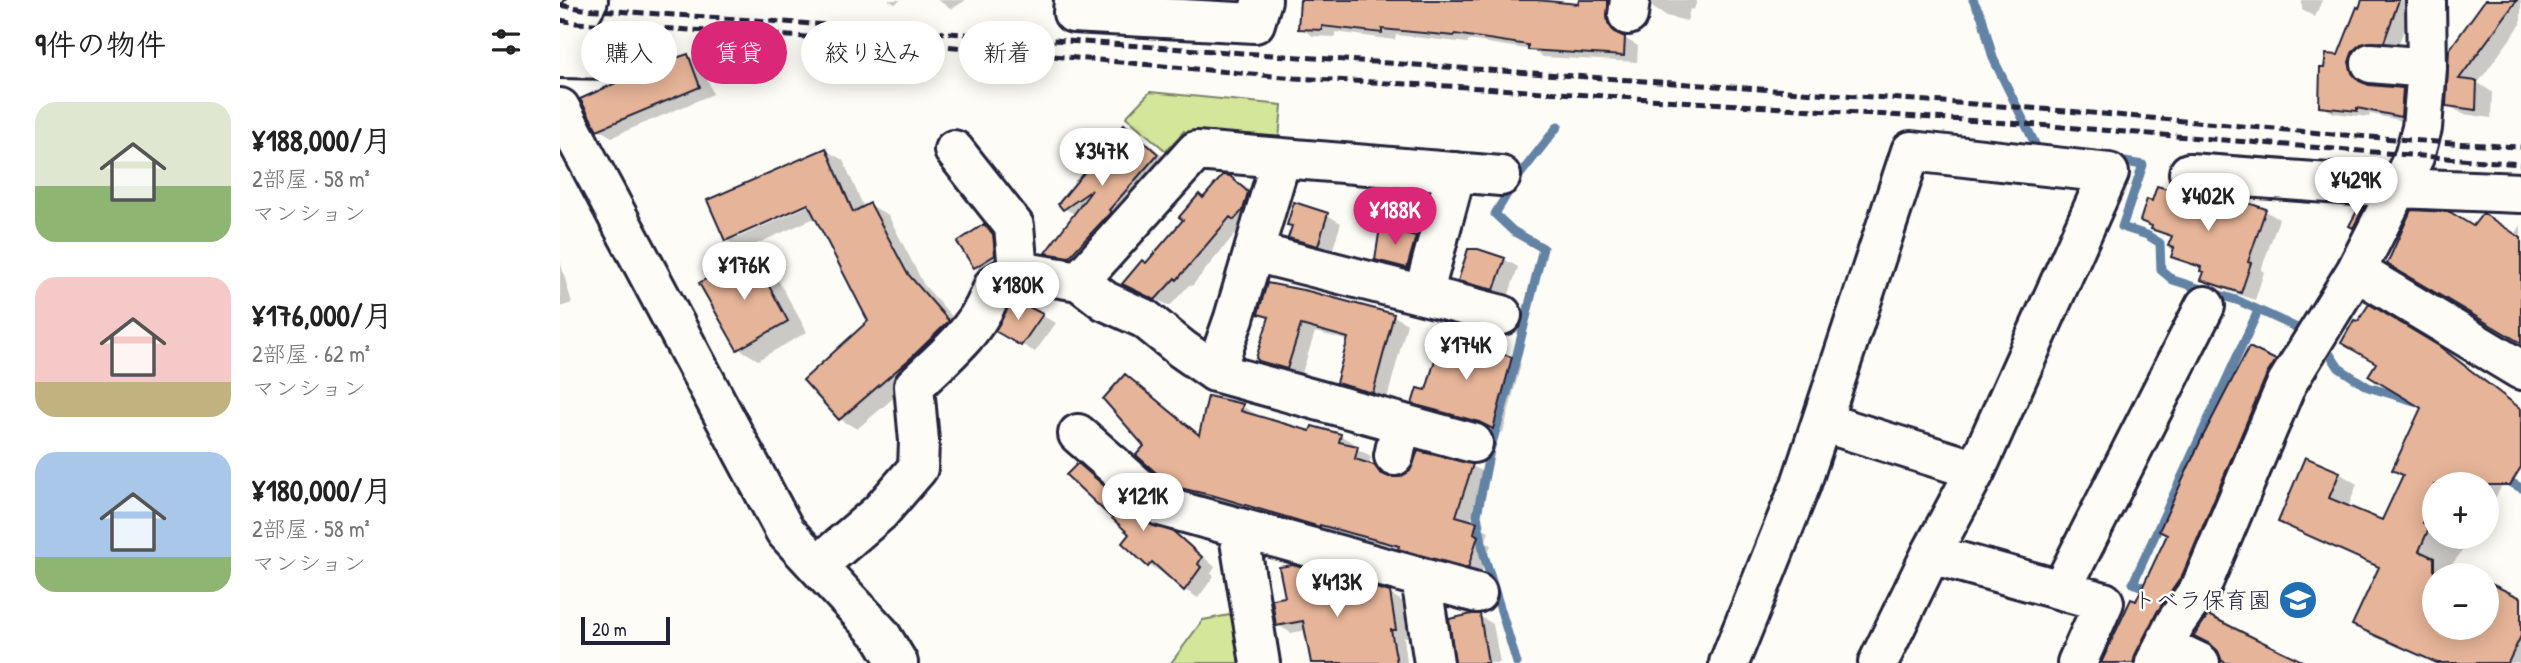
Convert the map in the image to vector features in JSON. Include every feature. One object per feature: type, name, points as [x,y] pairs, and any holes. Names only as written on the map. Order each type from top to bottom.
[{"type":"street","points":[[560,48],[588,0]]},
{"type":"street","points":[[1074,0],[1073,13],[1255,23],[1262,0]]},
{"type":"street","points":[[2200,663],[2160,654],[2176,622],[2201,587],[2287,383],[2356,271],[2414,157],[2422,128],[2427,68],[2426,0]]},
{"type":"street","points":[[560,58],[581,58]]},
{"type":"street","points":[[2371,64],[2427,68]]},
{"type":"street","points":[[560,108],[785,531],[881,635],[898,663]]},
{"type":"street","points":[[954,150],[1014,226],[1018,271]]},
{"type":"street","points":[[1079,281],[1196,151],[1501,176]]},
{"type":"street","points":[[1729,663],[1801,484],[1911,151],[2109,173],[1976,470],[1878,663]]},
{"type":"street","points":[[1215,372],[1254,252],[1280,159]]},
{"type":"street","points":[[1423,295],[1456,172]]},
{"type":"street","points":[[2189,173],[2224,189],[2398,188],[2521,192]]},
{"type":"street","points":[[1254,252],[1502,316]]},
{"type":"street","points":[[817,566],[880,512],[918,468],[919,441],[914,386],[975,326],[988,304],[994,285],[1018,271],[1079,281],[1105,301],[1145,319],[1215,372],[1398,440],[1473,443]]},
{"type":"street","points":[[2356,271],[2502,370]]},
{"type":"street","points":[[2061,590],[2205,306]]},
{"type":"street","points":[[1822,422],[1976,470]]},
{"type":"street","points":[[1078,434],[1160,506],[1477,593]]},
{"type":"street","points":[[1238,528],[1261,663]]},
{"type":"street","points":[[1931,554],[2104,602],[2077,663]]},
{"type":"street","points":[[1421,579],[1434,663]]},
{"type":"green space","points":[[1150,92],[1282,105],[1279,139],[1218,133],[1217,138],[1191,137],[1184,131],[1166,151],[1126,117]]},
{"type":"green space","points":[[1235,614],[1243,663],[1171,663],[1203,620]]},
{"type":"building","points":[[1300,0],[1536,0],[1578,4],[1579,0],[1608,0],[1608,23],[1614,32],[1625,37],[1624,56],[1528,50],[1528,45],[1455,34],[1382,29],[1382,33],[1322,26],[1322,30],[1298,29]]},
{"type":"building","points":[[2362,0],[2399,0],[2384,42],[2361,44],[2353,51],[2349,62],[2352,73],[2359,81],[2369,85],[2403,88],[2401,117],[2357,108],[2357,111],[2319,107],[2320,68],[2324,68],[2326,54],[2338,55]]},
{"type":"building","points":[[2485,0],[2517,0],[2459,79],[2477,81],[2476,110],[2446,106],[2449,50]]},
{"type":"building","points":[[688,54],[691,62],[691,84],[699,84],[700,87],[597,130],[580,99],[614,84],[677,84],[677,58]]},
{"type":"building","points":[[1124,124],[1158,154],[1109,210],[1111,212],[1069,257],[1045,253],[1092,190],[1063,210],[1058,204]]},
{"type":"building","points":[[826,148],[853,212],[870,203],[907,273],[949,321],[839,420],[803,380],[868,321],[808,204],[725,241],[707,200]]},
{"type":"building","points":[[1223,175],[1230,176],[1248,192],[1243,210],[1234,220],[1230,217],[1177,280],[1175,278],[1155,300],[1122,284],[1142,260],[1146,263],[1183,220],[1179,217],[1199,194],[1203,198]]},
{"type":"building","points":[[2157,186],[2171,190],[2173,187],[2187,195],[2233,198],[2266,209],[2248,262],[2251,263],[2241,293],[2201,280],[2204,272],[2200,271],[2201,267],[2171,257],[2174,248],[2168,246],[2172,236],[2151,229],[2152,226],[2140,221],[2147,199],[2152,201]]},
{"type":"building","points":[[1294,202],[1328,213],[1318,246],[1288,238],[1292,226],[1287,225]]},
{"type":"building","points":[[2359,207],[2364,207],[2353,228],[2349,226]]},
{"type":"building","points":[[2411,210],[2450,212],[2473,226],[2483,213],[2521,238],[2521,343],[2387,264]]},
{"type":"building","points":[[984,224],[993,234],[995,255],[974,268],[957,242]]},
{"type":"building","points":[[1380,227],[1416,236],[1407,268],[1375,260]]},
{"type":"building","points":[[1468,249],[1478,249],[1505,258],[1494,290],[1458,281]]},
{"type":"building","points":[[751,253],[788,321],[737,350],[699,283]]},
{"type":"building","points":[[1267,283],[1394,314],[1373,393],[1336,383],[1348,338],[1301,325],[1287,369],[1256,358],[1269,317],[1258,314]]},
{"type":"building","points":[[1013,299],[1043,314],[1021,346],[995,331]]},
{"type":"building","points":[[2369,304],[2439,346],[2521,409],[2521,467],[2510,485],[2499,485],[2499,472],[2422,472],[2422,544],[2419,551],[2434,558],[2434,563],[2422,563],[2422,640],[2499,640],[2499,588],[2521,598],[2521,636],[2508,663],[2437,663],[2352,625],[2379,567],[2278,522],[2305,457],[2340,472],[2329,498],[2382,520],[2403,475],[2392,470],[2421,408],[2368,376],[2376,363],[2341,343],[2354,320],[2358,321]]},
{"type":"building","points":[[1442,336],[1512,357],[1493,429],[1479,422],[1412,404],[1417,388],[1426,390]]},
{"type":"building","points":[[2249,347],[2276,360],[2267,374],[2182,576],[2157,612],[2133,663],[2101,663],[2131,599],[2136,601],[2167,535],[2159,531],[2200,442]]},
{"type":"building","points":[[1125,374],[1199,435],[1208,396],[1243,404],[1241,411],[1310,431],[1312,426],[1341,434],[1339,442],[1358,446],[1355,459],[1374,465],[1380,473],[1389,477],[1400,477],[1410,471],[1418,451],[1473,464],[1456,516],[1477,522],[1474,533],[1478,536],[1468,568],[1398,549],[1399,546],[1171,486],[1136,455],[1144,446],[1103,399]]},
{"type":"building","points":[[1078,463],[1146,522],[1174,532],[1202,557],[1198,564],[1201,567],[1184,591],[1152,562],[1148,567],[1122,543],[1129,534],[1066,475]]},
{"type":"building","points":[[1293,565],[1327,575],[1330,593],[1372,587],[1390,592],[1396,630],[1391,630],[1397,663],[1311,663],[1303,621],[1276,626],[1272,599],[1285,597],[1279,567]]},
{"type":"building","points":[[1480,614],[1488,663],[1455,663],[1449,619]]},
{"type":"building","points":[[2208,615],[2306,663],[2226,663],[2210,644],[2194,636]]},
{"type":"waterway","points":[[1973,0],[1982,17],[1993,58],[2038,150],[2043,151]]},
{"type":"waterway","points":[[1517,663],[1484,555],[1477,515],[1490,450],[1511,379],[1543,248],[1513,231],[1495,214],[1515,181],[1558,126]]},
{"type":"waterway","points":[[2113,160],[2143,165],[2122,227],[2147,235],[2160,243],[2161,270],[2173,280],[2239,301],[2306,332]]},
{"type":"waterway","points":[[2178,601],[2133,583],[2258,311]]},
{"type":"waterway","points":[[2327,350],[2339,368],[2368,387],[2414,401]]},
{"type":"waterway","points":[[2501,477],[2521,488]]},
{"type":"railway","points":[[560,5],[583,9],[1986,105],[2521,147]]},
{"type":"railway","points":[[560,20],[922,44],[1295,78],[2039,125],[2521,164]]},
{"type":"place","name":"トベラ保育園","points":[[2298,600]]}]
